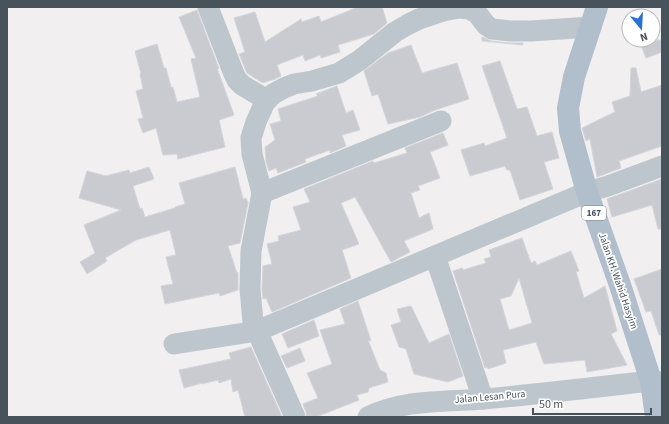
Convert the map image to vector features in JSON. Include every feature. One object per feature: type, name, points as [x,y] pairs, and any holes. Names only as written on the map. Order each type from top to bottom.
[{"type":"main road","name":"Jalan KH. Wahid Hasyim","points":[[594,17],[574,77],[568,108],[570,131],[587,192],[656,382],[656,417]]},
{"type":"street","points":[[208,7],[237,80],[242,85],[267,100]]},
{"type":"street","points":[[295,417],[253,322],[252,315],[250,260],[262,194],[252,154],[251,138],[265,102],[273,94],[284,88],[294,84],[312,81],[339,73],[350,67],[418,13],[459,8],[469,9],[477,13],[486,25],[492,29],[511,31],[531,31],[594,17]]},
{"type":"street","points":[[262,194],[441,121]]},
{"type":"street","points":[[174,344],[257,331],[587,192],[608,186],[662,166]]},
{"type":"street","points":[[435,256],[483,399]]},
{"type":"street","name":"Jalan Lesan Pura","points":[[368,417],[386,410],[417,403],[483,399],[656,382]]},
{"type":"building","points":[[358,7],[382,7],[387,23],[374,34],[338,45],[340,52],[321,58],[320,55],[305,61],[303,55],[277,65],[281,76],[275,79],[262,83],[247,73],[239,54],[245,52],[234,18],[255,12],[265,42],[301,19],[302,22],[319,16],[321,22]]},
{"type":"building","points":[[197,10],[234,115],[219,120],[225,147],[178,159],[177,154],[163,155],[156,128],[143,133],[138,119],[143,118],[136,91],[143,89],[135,51],[157,44],[164,68],[166,68],[177,102],[200,97],[191,59],[196,58],[179,17]]},
{"type":"building","points":[[482,37],[491,41],[523,43],[523,45],[482,41]]},
{"type":"building","points":[[662,40],[662,52],[646,58],[642,48],[661,48]]},
{"type":"building","points":[[411,45],[422,73],[457,63],[469,99],[435,110],[420,117],[388,124],[378,94],[372,96],[364,71],[388,53]]},
{"type":"building","points":[[500,61],[517,109],[527,107],[537,136],[552,132],[559,158],[544,162],[553,189],[520,200],[510,170],[507,170],[505,166],[470,176],[461,150],[484,143],[485,146],[507,138],[482,66]]},
{"type":"building","points":[[631,68],[636,68],[641,92],[662,85],[662,146],[619,161],[621,168],[597,177],[590,139],[586,141],[582,128],[615,112],[612,102],[630,96]]},
{"type":"building","points":[[337,86],[346,113],[353,110],[360,130],[342,135],[346,146],[330,153],[330,150],[305,159],[306,162],[278,173],[276,168],[269,171],[266,162],[265,147],[275,140],[270,124],[281,121],[278,109],[318,96],[316,94]]},
{"type":"building","points":[[443,133],[448,145],[430,152],[440,178],[418,186],[420,190],[411,193],[419,218],[429,213],[433,229],[404,241],[410,252],[391,262],[355,197],[341,203],[359,244],[342,250],[351,278],[272,312],[266,298],[263,299],[262,289],[263,266],[272,264],[267,244],[279,241],[278,236],[301,230],[293,207],[310,202],[304,189],[373,161],[374,163],[407,153],[405,148]]},
{"type":"building","points":[[149,167],[154,179],[133,186],[140,209],[142,208],[145,217],[185,204],[179,183],[235,167],[243,199],[246,198],[248,203],[240,243],[228,246],[237,273],[238,272],[238,290],[220,296],[219,293],[165,304],[161,286],[173,284],[166,257],[176,255],[170,230],[136,240],[105,258],[107,261],[87,274],[80,262],[95,253],[84,225],[121,210],[79,198],[87,171],[106,176],[129,170],[130,173]]},
{"type":"building","points":[[662,179],[662,229],[658,229],[652,205],[612,217],[607,199]]},
{"type":"building","points":[[522,238],[531,263],[535,261],[537,265],[571,251],[579,271],[576,272],[584,298],[605,286],[617,331],[611,334],[627,365],[587,372],[585,360],[544,364],[536,342],[503,350],[506,363],[488,369],[487,367],[485,368],[453,271],[462,268],[463,270],[486,263],[484,259],[491,257],[489,250]],"holes":[[[519,278],[532,323],[509,330],[500,299],[511,296]]]},
{"type":"building","points":[[662,269],[662,335],[659,335],[651,311],[646,312],[634,279]]},
{"type":"building","points":[[358,301],[371,341],[368,340],[380,370],[386,373],[388,382],[369,388],[368,392],[357,395],[359,400],[316,417],[307,417],[303,404],[318,398],[307,373],[332,364],[320,330],[345,324],[340,309]]},
{"type":"building","points":[[411,306],[429,343],[449,334],[463,376],[448,382],[414,374],[406,349],[399,347],[391,325],[401,322],[397,309]]},
{"type":"building","points":[[314,320],[319,336],[288,348],[282,334]]},
{"type":"building","points":[[251,347],[282,417],[245,417],[238,390],[233,392],[231,379],[219,383],[218,380],[184,388],[179,370],[231,359],[229,353]]},
{"type":"building","points":[[300,348],[305,361],[287,368],[281,356]]}]
